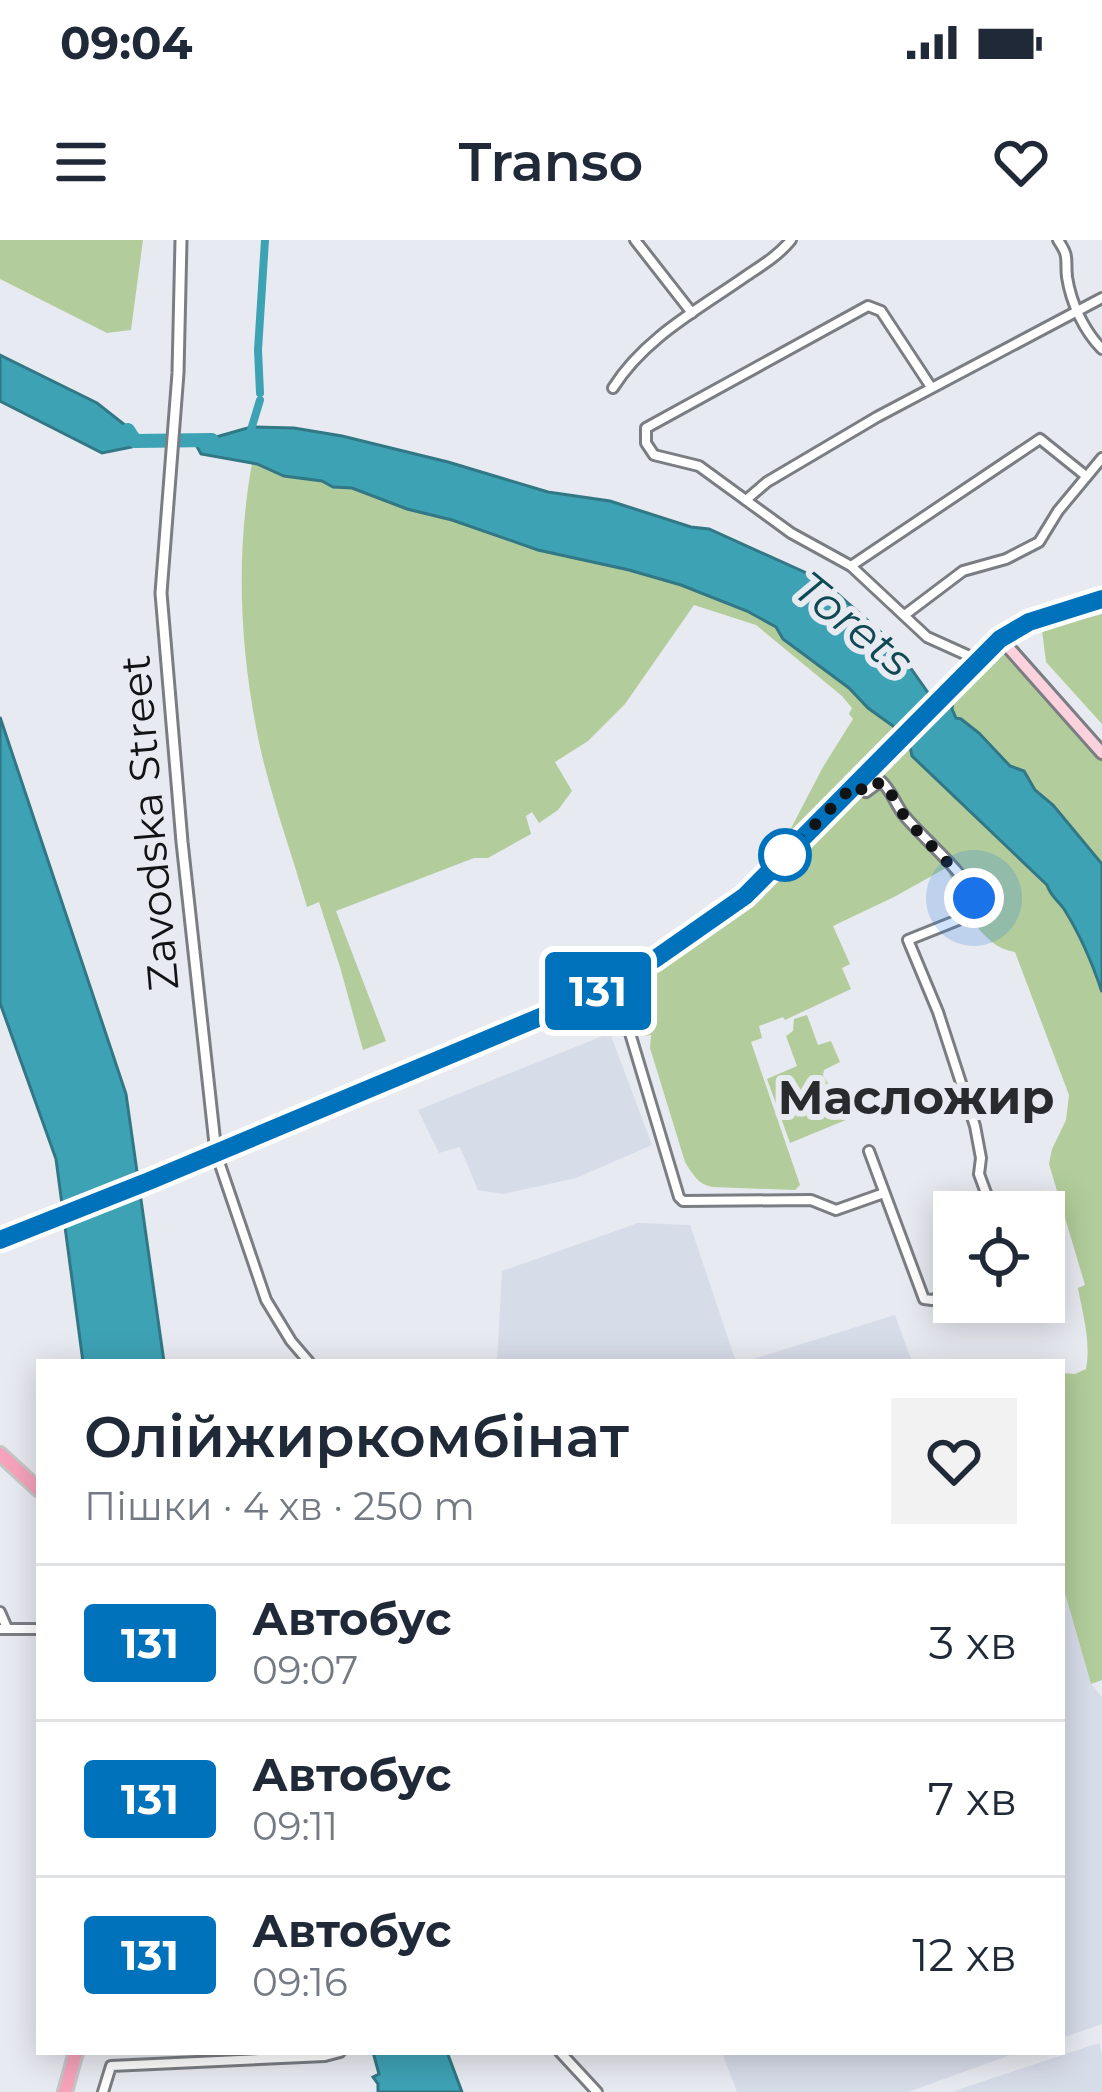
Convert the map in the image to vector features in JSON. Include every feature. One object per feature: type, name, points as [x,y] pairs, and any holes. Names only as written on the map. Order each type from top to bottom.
[{"type":"main road","points":[[4,1234],[59,1218],[615,983],[745,896],[1000,639],[1102,753]]},
{"type":"main road","points":[[0,1454],[36,1487]]},
{"type":"main road","points":[[65,2092],[75,2055]]},
{"type":"street","name":"Zavodska Street","points":[[181,240],[176,399],[161,593],[182,842],[217,1153]]},
{"type":"street","points":[[635,240],[692,313]]},
{"type":"street","points":[[614,388],[635,358],[791,240]]},
{"type":"street","points":[[1058,240],[1068,255],[1067,277],[1077,311],[1102,350]]},
{"type":"street","points":[[746,500],[766,482],[932,387],[1102,298]]},
{"type":"street","points":[[932,387],[881,311],[868,306],[646,428],[646,443],[654,455],[699,466],[790,533],[851,566],[927,637],[977,660]]},
{"type":"street","points":[[851,566],[1040,439],[1086,476]]},
{"type":"street","points":[[906,614],[963,571],[1006,559],[1039,542],[1102,458]]},
{"type":"street","points":[[1000,639],[1029,622],[1102,599]]},
{"type":"street","points":[[855,784],[866,793],[881,781],[887,784],[902,813],[956,871],[974,898],[968,916],[908,940],[938,1012],[975,1126],[979,1174],[986,1191]]},
{"type":"street","points":[[615,983],[683,1201],[811,1201],[836,1210],[884,1193]]},
{"type":"street","points":[[868,1151],[924,1299],[933,1300]]},
{"type":"street","points":[[217,1153],[266,1300],[306,1359]]},
{"type":"street","points":[[0,1612],[3,1629],[36,1629]]},
{"type":"street","points":[[103,2092],[111,2066],[329,2055]]},
{"type":"street","points":[[563,2055],[597,2092]]},
{"type":"shaded area","points":[[610,1033],[652,1145],[576,1178],[504,1194],[478,1190],[460,1147],[439,1153],[418,1110]]},
{"type":"shaded area","points":[[638,1223],[690,1225],[735,1359],[497,1359],[502,1271]]},
{"type":"shaded area","points":[[895,1315],[911,1359],[753,1359]]},
{"type":"shaded area","points":[[1065,1594],[1091,1684],[1102,1697],[1102,2024],[1065,2037]]},
{"type":"shaded area","points":[[1099,2043],[1102,2092],[951,2092],[1065,2055]]},
{"type":"shaded area","points":[[723,2055],[1011,2055],[908,2092],[737,2092]]},
{"type":"green space","points":[[0,240],[143,240],[131,330],[107,333],[0,279]]},
{"type":"green space","points":[[252,463],[284,476],[352,488],[538,550],[681,585],[747,611],[776,627],[783,639],[849,688],[897,732],[814,810],[792,839],[788,834],[853,719],[852,708],[756,625],[694,605],[625,704],[588,741],[555,762],[572,791],[558,810],[539,823],[532,812],[526,816],[531,834],[488,858],[474,858],[336,911],[386,1041],[363,1050],[319,902],[307,907],[270,787],[253,711],[242,570]]},
{"type":"green space","points":[[1102,614],[1102,724],[1046,662],[1042,630]]},
{"type":"green space","points":[[1002,654],[1011,656],[1102,759],[1102,864],[1035,790],[1024,771],[1010,766],[954,715],[950,699]]},
{"type":"green space","points":[[909,746],[913,756],[1047,885],[1076,929],[1102,992],[1102,1680],[1091,1684],[1065,1593],[1065,1373],[1086,1369],[1088,1349],[1078,1288],[1085,1285],[1065,1218],[1065,1191],[1057,1191],[1049,1164],[1066,1120],[1069,1095],[1015,952],[981,931],[946,868],[833,926],[850,964],[842,968],[851,989],[785,1020],[759,1026],[762,1038],[751,1042],[800,1185],[795,1190],[712,1187],[696,1178],[685,1162],[650,1048],[651,1035],[637,1032],[628,992],[636,981],[714,933],[796,864],[802,852]]},
{"type":"green space","points":[[807,1015],[818,1045],[831,1041],[840,1062],[823,1075],[837,1106],[845,1115],[856,1111],[858,1115],[790,1143],[767,1079],[797,1066],[786,1036],[793,1031],[794,1019]]},
{"type":"water","points":[[0,355],[97,403],[139,436],[132,447],[102,453],[0,401]]},
{"type":"water","name":"Torets","points":[[251,427],[342,436],[548,492],[610,501],[709,529],[822,580],[893,643],[929,694],[944,694],[953,700],[956,718],[979,733],[1010,766],[1024,771],[1035,790],[1102,864],[1102,992],[1076,929],[1047,885],[912,756],[893,726],[783,639],[776,627],[681,585],[538,550],[352,488],[201,454],[195,443]]},
{"type":"water","points":[[0,717],[126,1094],[164,1359],[83,1359],[56,1159],[0,1003]]},
{"type":"water","points":[[374,2055],[448,2055],[462,2092],[378,2092],[373,2077],[379,2074]]},
{"type":"waterway","points":[[260,393],[265,240]]},
{"type":"waterway","points":[[250,433],[260,400]]},
{"type":"waterway","points":[[128,430],[135,441],[212,440]]},
{"type":"bus line","name":"131","points":[[0,1240],[323,1109],[627,976],[745,896],[1000,639],[1048,614],[1102,599]]},
{"type":"district","name":"Масложир","points":[[916,1097]]},
{"type":"route","points":[[785,855],[855,784],[866,793],[881,781],[974,898]]}]
